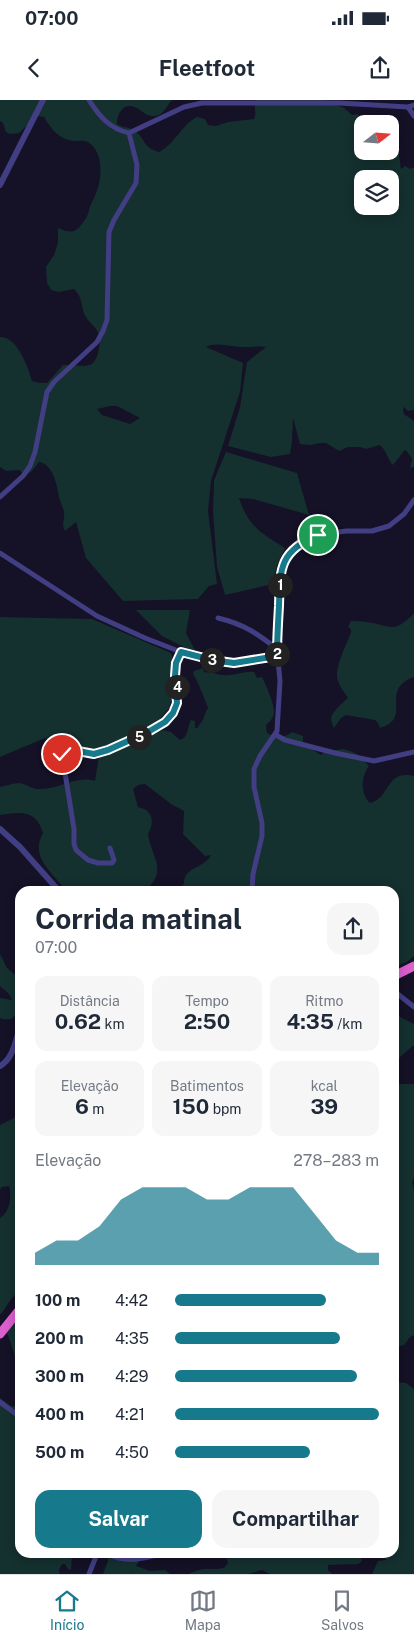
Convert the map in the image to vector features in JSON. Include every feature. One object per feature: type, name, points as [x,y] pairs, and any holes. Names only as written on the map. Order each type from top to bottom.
[{"type":"highway","points":[[399,974],[414,966]]},
{"type":"highway","points":[[0,1326],[15,1312]]},
{"type":"highway","points":[[0,1334],[15,1314]]},
{"type":"street","points":[[0,185],[43,100]]},
{"type":"street","points":[[89,100],[108,124],[122,132],[129,133],[184,107],[202,103],[411,106],[414,116]]},
{"type":"street","points":[[0,497],[23,476],[30,466],[47,392],[54,382],[97,342],[104,331],[107,320],[109,232],[136,183],[137,165],[129,133]]},
{"type":"street","points":[[252,886],[253,874],[262,836],[262,823],[254,787],[254,769],[260,756],[276,735],[280,681],[277,648],[280,574],[285,560],[294,548],[318,535],[372,531],[389,526],[404,514],[414,500]]},
{"type":"street","points":[[0,553],[97,616],[181,652],[212,660],[234,663],[277,656]]},
{"type":"street","points":[[218,618],[231,621],[256,632],[277,648]]},
{"type":"street","points":[[110,848],[114,860],[108,863],[88,860],[76,850],[63,751],[67,749],[94,754],[108,750],[148,732],[165,722],[173,713],[177,703],[176,663],[181,652]]},
{"type":"street","points":[[276,735],[285,740],[374,761],[414,752]]},
{"type":"street","points":[[0,829],[20,847],[55,886]]},
{"type":"street","points":[[399,995],[414,1007]]},
{"type":"street","points":[[0,1066],[6,1063],[10,1057],[15,1042]]},
{"type":"street","points":[[0,1402],[15,1413]]},
{"type":"street","points":[[90,1574],[96,1558]]},
{"type":"street","points":[[114,1558],[126,1560],[144,1558]]},
{"type":"green space","points":[[0,100],[172,100],[159,115],[149,116],[137,108],[128,106],[122,109],[118,116],[117,124],[135,131],[150,148],[159,152],[170,144],[191,120],[197,117],[205,119],[208,125],[216,126],[228,122],[254,119],[256,100],[324,100],[344,108],[352,115],[357,114],[358,115],[354,115],[354,160],[399,160],[399,155],[401,169],[405,166],[410,169],[414,167],[414,410],[408,411],[404,407],[403,410],[404,414],[414,421],[414,467],[410,468],[412,459],[406,450],[393,465],[380,445],[366,449],[348,447],[339,451],[326,443],[300,444],[293,418],[290,454],[271,457],[228,446],[240,407],[247,362],[266,347],[211,345],[206,347],[243,363],[240,392],[211,481],[208,511],[217,584],[209,586],[198,599],[123,601],[86,558],[76,522],[65,531],[63,526],[64,510],[59,499],[55,481],[48,467],[39,462],[31,472],[25,475],[19,470],[6,471],[0,467],[0,337],[12,341],[25,361],[32,381],[40,383],[47,383],[63,365],[87,366],[91,364],[97,356],[100,344],[100,337],[96,328],[86,317],[79,296],[74,289],[59,292],[51,290],[47,283],[46,267],[54,255],[58,242],[58,228],[70,232],[76,230],[87,216],[100,181],[100,166],[97,152],[88,142],[63,138],[52,129],[44,117],[37,116],[19,133],[10,134],[6,132],[3,123],[0,121]],"holes":[[[117,406],[140,418],[130,424],[102,415],[97,409]]]},
{"type":"green space","points":[[226,452],[297,473],[309,515],[253,499],[239,498],[247,516],[256,528],[285,548],[277,565],[273,584],[225,595],[217,567],[213,511],[214,480]]},
{"type":"green space","points":[[136,610],[190,610],[186,633],[197,654],[162,636]]},
{"type":"green space","points":[[414,613],[414,677],[398,689],[395,718],[380,728],[375,720],[346,715],[341,718],[334,728],[331,721],[333,714],[348,698],[338,681],[337,670],[351,632],[351,629],[348,627],[351,621],[392,627],[402,624]]},
{"type":"green space","points":[[0,617],[92,619],[171,653],[174,664],[170,682],[172,696],[169,708],[160,719],[126,739],[164,730],[171,732],[180,740],[185,737],[191,720],[195,721],[195,728],[197,728],[208,708],[193,674],[194,671],[203,668],[204,672],[226,675],[254,672],[257,678],[262,677],[274,708],[273,718],[266,725],[267,733],[280,737],[292,732],[303,736],[303,744],[321,755],[324,752],[343,749],[357,754],[369,766],[364,775],[363,790],[370,803],[382,796],[393,780],[405,775],[414,776],[414,956],[407,962],[399,965],[399,886],[181,886],[187,874],[204,863],[211,855],[205,856],[183,834],[184,811],[171,804],[145,784],[138,785],[133,789],[138,807],[150,814],[152,821],[148,834],[157,864],[157,871],[152,884],[150,886],[62,886],[49,871],[41,857],[39,842],[43,833],[36,820],[32,816],[21,813],[0,815],[0,787],[19,783],[35,789],[41,789],[81,780],[95,781],[99,756],[105,747],[91,751],[45,738],[0,757]]},
{"type":"green space","points":[[0,954],[7,968],[15,975],[15,1016],[9,1019],[0,1018],[0,998],[12,1000],[9,994],[0,986]]},
{"type":"green space","points":[[399,1016],[414,1024],[414,1045],[399,1059]]},
{"type":"green space","points":[[399,1084],[414,1084],[414,1178],[412,1182],[414,1191],[414,1335],[404,1345],[399,1346]]},
{"type":"green space","points":[[15,1118],[15,1295],[0,1314],[0,1218],[8,1208],[10,1194],[9,1186],[0,1189],[0,1125]]},
{"type":"green space","points":[[15,1322],[15,1357],[8,1335],[5,1331]]},
{"type":"green space","points":[[399,1382],[406,1383],[414,1389],[414,1574],[372,1574],[378,1561],[386,1560],[385,1558],[399,1558]]},
{"type":"green space","points":[[0,1398],[11,1406],[15,1406],[15,1558],[72,1558],[71,1570],[65,1564],[62,1564],[59,1570],[60,1574],[0,1574]]},
{"type":"green space","points":[[108,1558],[147,1558],[140,1560],[136,1566],[150,1571],[165,1570],[170,1574],[103,1574]]},
{"type":"green space","points":[[227,1558],[361,1558],[362,1561],[358,1564],[328,1565],[328,1570],[332,1574],[270,1574],[262,1570],[248,1574],[189,1574],[203,1569],[224,1568],[228,1563]]},
{"type":"waterway","points":[[131,1567],[132,1574]]},
{"type":"route","points":[[62,754],[67,749],[94,754],[108,750],[165,722],[173,713],[177,703],[176,663],[181,652],[212,660],[234,663],[277,656],[280,574],[285,560],[294,548],[318,535]]}]
